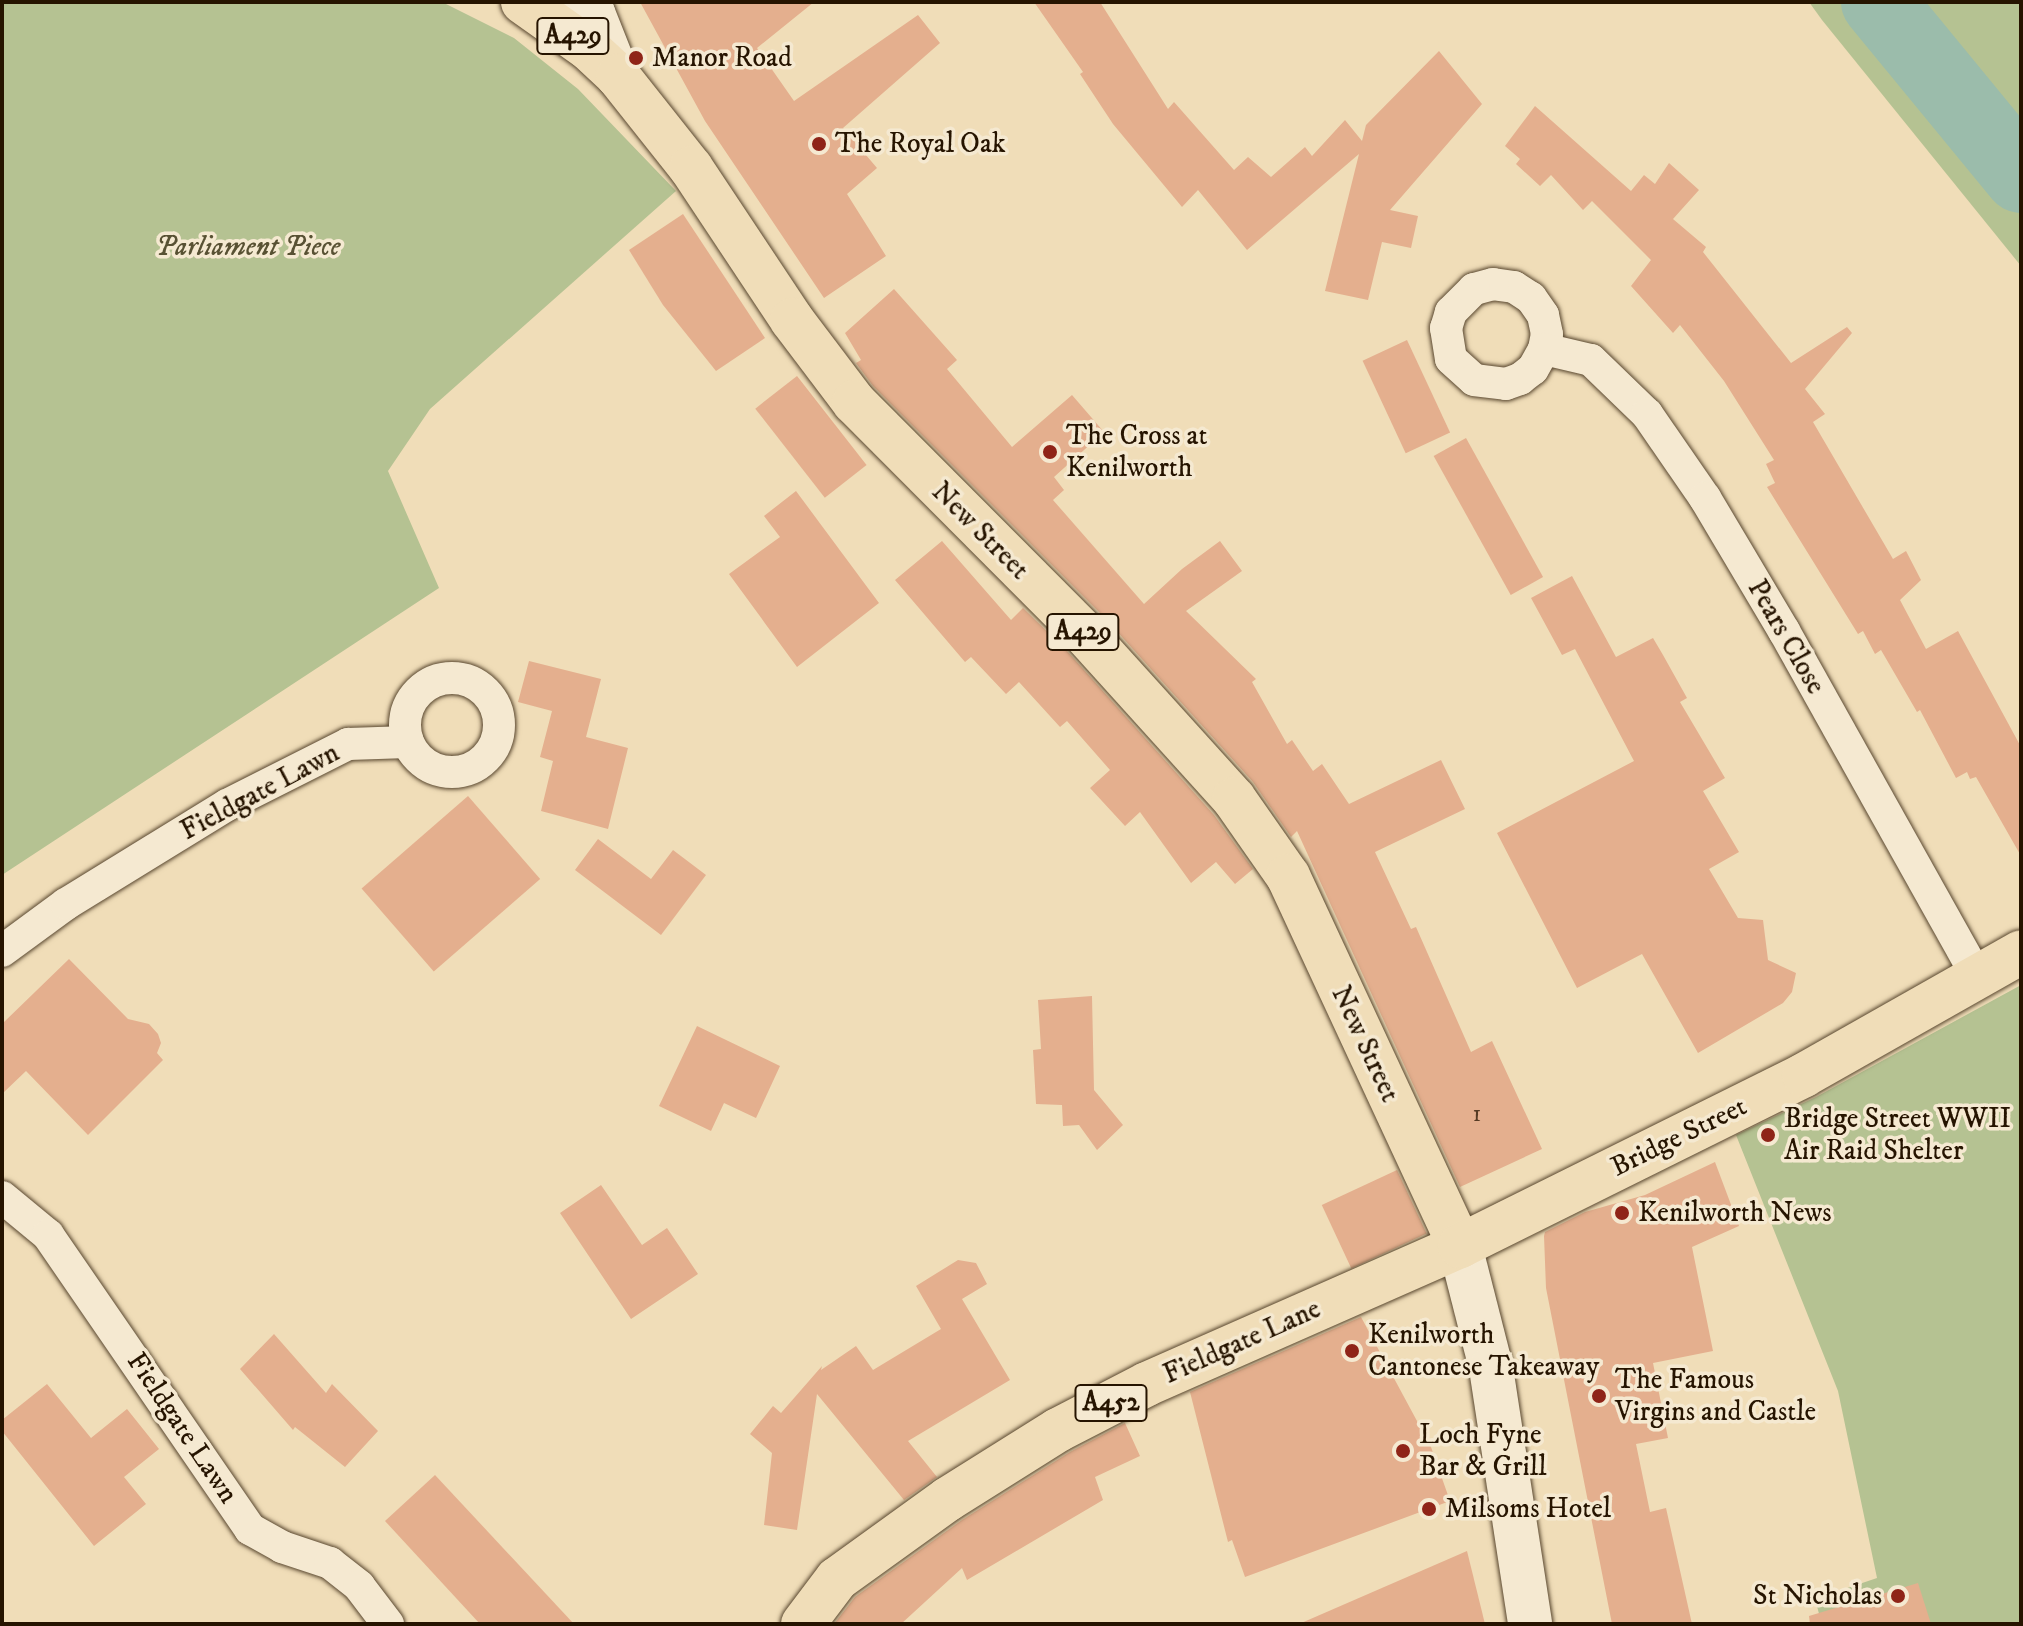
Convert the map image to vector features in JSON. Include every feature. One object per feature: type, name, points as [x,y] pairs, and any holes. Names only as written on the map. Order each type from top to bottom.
[{"type":"main road","name":"A429","points":[[523,2],[579,41],[618,76]]},
{"type":"main road","name":"New Street","points":[[618,76],[691,168],[792,320],[854,402],[1159,713],[1234,799],[1264,839],[1288,876],[1460,1246]]},
{"type":"main road","name":"Bridge Street","points":[[1460,1246],[1804,1075],[2021,952]]},
{"type":"main road","name":"Fieldgate Lane","points":[[803,1624],[837,1579],[948,1499],[1058,1430],[1147,1384],[1460,1246]]},
{"type":"street","points":[[585,2],[593,13],[618,76]]},
{"type":"street","name":"Pears Close","points":[[1544,349],[1591,360],[1647,414],[1705,498],[1977,976]]},
{"type":"street","name":"Fieldgate Lawn","points":[[2,951],[66,904],[227,805],[348,744],[408,742]]},
{"type":"street","name":"Fieldgate Lawn","points":[[2,1197],[48,1235],[250,1529],[282,1547],[330,1563],[359,1586],[388,1624]]},
{"type":"street","points":[[1460,1246],[1491,1368],[1530,1624]]},
{"type":"green space","name":"Parliament Piece","points":[[2,2],[442,2],[514,38],[578,89],[676,191],[430,409],[388,471],[439,588],[2,875]]},
{"type":"green space","points":[[1809,2],[2021,2],[2021,266],[1822,20]]},
{"type":"green space","points":[[2021,985],[2021,1624],[1815,1624],[1821,1621],[1815,1599],[1877,1578],[1838,1391],[1736,1135],[1816,1097]]},
{"type":"building","points":[[640,2],[814,2],[757,48],[794,101],[918,15],[940,43],[843,128],[877,168],[847,194],[886,256],[824,298],[705,121]]},
{"type":"building","points":[[1034,2],[1100,2],[1168,109],[1174,102],[1234,170],[1248,157],[1271,177],[1305,147],[1312,156],[1345,120],[1362,141],[1366,125],[1439,51],[1482,104],[1390,210],[1418,216],[1411,248],[1382,242],[1368,300],[1325,291],[1359,154],[1247,250],[1198,190],[1182,207],[1113,124],[1080,74],[1083,72]]},
{"type":"building","points":[[1535,106],[1631,191],[1644,175],[1655,184],[1669,163],[1699,190],[1673,219],[1706,247],[1703,252],[1791,363],[1847,327],[1852,333],[1805,389],[1825,414],[1813,422],[1893,559],[1906,551],[1921,580],[1900,600],[1926,649],[1958,631],[2021,747],[2021,856],[1976,777],[1970,779],[1967,772],[1956,778],[1920,710],[1917,712],[1881,650],[1875,654],[1863,631],[1858,634],[1767,487],[1775,483],[1766,464],[1774,460],[1724,381],[1680,325],[1673,333],[1631,286],[1651,260],[1592,201],[1583,210],[1551,175],[1540,186],[1516,164],[1520,159],[1505,146]]},
{"type":"building","points":[[683,214],[765,338],[716,371],[663,305],[629,250]]},
{"type":"building","points":[[894,289],[957,360],[947,369],[1012,447],[1072,395],[1104,432],[1054,477],[1064,490],[1053,500],[1144,604],[1182,569],[1220,541],[1242,571],[1186,611],[1256,679],[1252,682],[1287,744],[1292,740],[1313,771],[1322,764],[1349,804],[1441,760],[1465,809],[1375,852],[1411,929],[1416,927],[1471,1052],[1492,1041],[1542,1149],[1460,1187],[1297,831],[1291,837],[1253,782],[1104,617],[873,386],[856,363],[861,360],[845,333]]},
{"type":"building","points":[[1407,340],[1450,432],[1406,453],[1363,361]]},
{"type":"building","points":[[797,376],[867,465],[825,498],[755,409]]},
{"type":"building","points":[[1466,438],[1543,577],[1511,595],[1434,456]]},
{"type":"building","points":[[796,491],[879,603],[797,667],[729,574],[780,537],[764,516]]},
{"type":"building","points":[[942,541],[1011,620],[1023,608],[1067,651],[1214,815],[1253,869],[1235,884],[1216,862],[1191,883],[1140,812],[1125,826],[1090,788],[1110,770],[1067,721],[1060,727],[1019,682],[1006,694],[971,657],[965,662],[895,580]]},
{"type":"building","points":[[1572,576],[1616,657],[1653,638],[1663,655],[1687,698],[1680,702],[1725,778],[1703,791],[1739,852],[1709,869],[1738,918],[1763,920],[1768,960],[1796,973],[1792,992],[1783,1003],[1698,1053],[1642,954],[1577,988],[1497,833],[1634,761],[1575,649],[1562,655],[1531,598]]},
{"type":"building","points":[[529,661],[601,679],[586,737],[628,748],[608,829],[541,811],[553,761],[540,757],[552,711],[518,702]]},
{"type":"building","points":[[468,796],[540,879],[434,972],[362,889]]},
{"type":"building","points":[[598,839],[651,879],[673,850],[706,875],[661,935],[575,870]]},
{"type":"building","points":[[69,959],[128,1019],[149,1024],[158,1034],[161,1043],[157,1053],[163,1060],[88,1135],[26,1071],[2,1094],[2,1024]]},
{"type":"building","points":[[1092,996],[1094,1090],[1123,1125],[1097,1150],[1079,1125],[1063,1126],[1062,1105],[1036,1104],[1033,1050],[1041,1049],[1038,1000]]},
{"type":"building","points":[[697,1026],[780,1066],[756,1118],[724,1103],[711,1131],[659,1106]]},
{"type":"building","points":[[1715,1162],[1739,1226],[1692,1247],[1713,1351],[1653,1363],[1668,1438],[1636,1444],[1650,1512],[1666,1508],[1692,1624],[1612,1624],[1546,1288],[1544,1236],[1545,1232],[1585,1212],[1645,1195]]},
{"type":"building","points":[[1397,1170],[1427,1233],[1351,1269],[1322,1205]]},
{"type":"building","points":[[601,1185],[642,1245],[667,1228],[698,1274],[631,1319],[560,1213]]},
{"type":"building","points":[[958,1260],[976,1263],[987,1284],[962,1299],[1010,1380],[908,1441],[937,1477],[904,1500],[817,1394],[797,1530],[764,1525],[772,1453],[750,1434],[773,1406],[781,1413],[822,1366],[821,1370],[856,1346],[873,1370],[941,1329],[916,1286]]},
{"type":"building","points":[[1361,1317],[1431,1447],[1450,1501],[1245,1577],[1232,1540],[1228,1542],[1190,1392]]},
{"type":"building","points":[[274,1334],[326,1393],[332,1384],[378,1431],[345,1467],[295,1427],[293,1430],[240,1369]]},
{"type":"building","points":[[47,1384],[91,1438],[127,1409],[159,1449],[124,1477],[146,1504],[94,1546],[2,1431],[2,1420]]},
{"type":"building","points":[[1125,1423],[1140,1456],[1095,1477],[1103,1500],[967,1580],[962,1568],[901,1624],[834,1624],[855,1597],[962,1520],[1070,1452]]},
{"type":"building","points":[[435,1475],[574,1624],[480,1624],[385,1521]]},
{"type":"building","points":[[1467,1551],[1485,1624],[1299,1624]]},
{"type":"building","name":"St Nicholas","points":[[1918,1583],[1931,1624],[1810,1624],[1809,1616]]},
{"type":"waterway","points":[[1878,2],[2021,176]]},
{"type":"place","name":"Manor Road","points":[[636,58]]},
{"type":"place","name":"The Royal Oak","points":[[819,144]]},
{"type":"place","name":"The Cross at Kenilworth","points":[[1050,452]]},
{"type":"place","name":"Bridge Street WWII Air Raid Shelter","points":[[1768,1135]]},
{"type":"place","name":"Kenilworth News","points":[[1622,1213]]},
{"type":"place","name":"Kenilworth Cantonese Takeaway","points":[[1352,1351]]},
{"type":"place","name":"The Famous Virgins and Castle","points":[[1599,1396]]},
{"type":"place","name":"Loch Fyne Bar & Grill","points":[[1403,1451]]},
{"type":"place","name":"Milsoms Hotel","points":[[1429,1509]]},
{"type":"place","name":"St Nicholas","points":[[1898,1596]]}]
